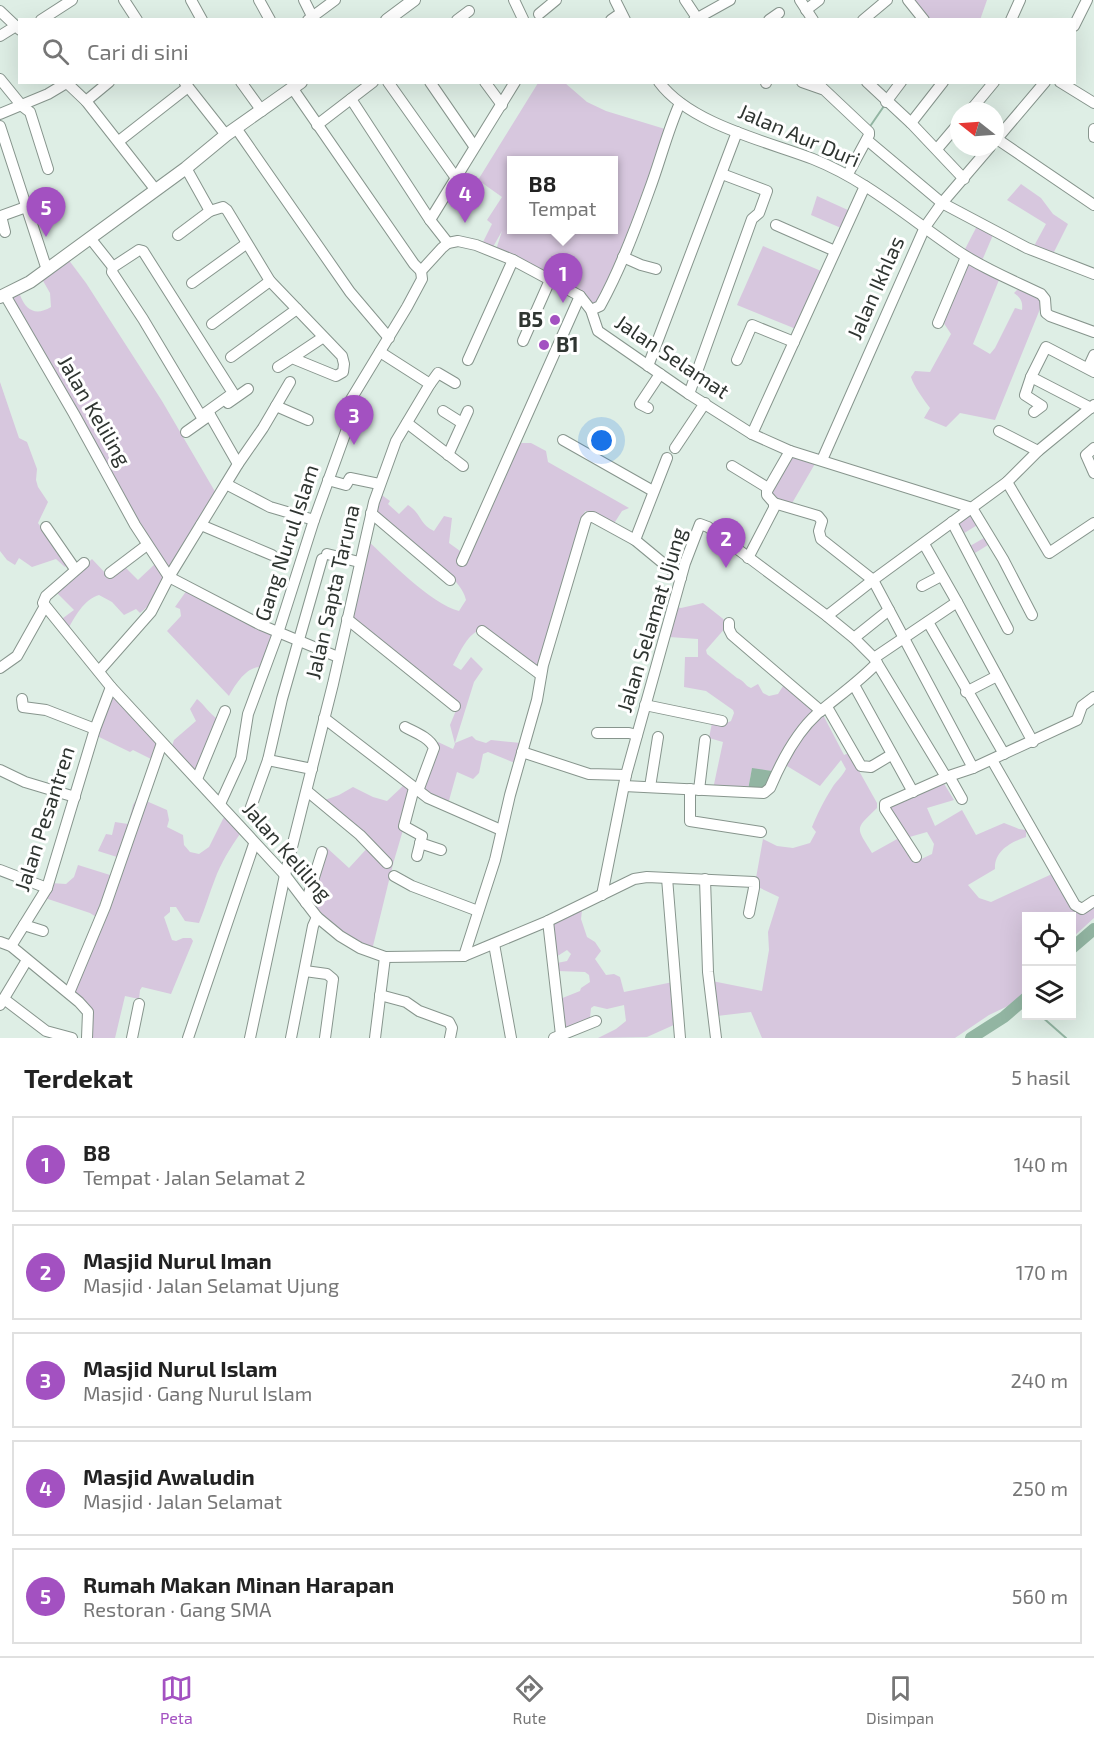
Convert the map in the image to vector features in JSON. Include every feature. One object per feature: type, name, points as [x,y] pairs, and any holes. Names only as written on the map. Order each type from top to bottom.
[{"type":"main road","points":[[390,18],[414,0]]},
{"type":"main road","points":[[2,296],[28,284],[186,168],[231,131],[297,86]]},
{"type":"street","points":[[44,18],[72,0]]},
{"type":"street","points":[[124,0],[136,18]]},
{"type":"street","points":[[191,0],[201,18]]},
{"type":"street","points":[[259,0],[269,18]]},
{"type":"street","points":[[304,0],[310,18],[335,0]]},
{"type":"street","points":[[514,0],[523,18]]},
{"type":"street","points":[[539,14],[555,0]]},
{"type":"street","points":[[615,0],[623,16]]},
{"type":"street","points":[[685,0],[695,18]]},
{"type":"street","points":[[698,18],[730,0]]},
{"type":"street","points":[[812,18],[803,5],[819,0]]},
{"type":"street","points":[[865,18],[887,0]]},
{"type":"street","points":[[908,0],[921,18]]},
{"type":"street","points":[[1012,18],[1020,0]]},
{"type":"street","points":[[1076,22],[1087,0]]},
{"type":"street","points":[[0,11],[18,28],[0,36]]},
{"type":"street","points":[[460,18],[469,11]]},
{"type":"street","points":[[772,18],[779,13]]},
{"type":"street","points":[[0,79],[22,106],[30,112],[48,169]]},
{"type":"street","points":[[0,114],[22,106],[65,84]]},
{"type":"street","points":[[68,84],[86,101],[155,189]]},
{"type":"street","points":[[86,101],[107,84]]},
{"type":"street","points":[[243,84],[262,111]]},
{"type":"street","points":[[317,125],[370,84]]},
{"type":"street","points":[[389,84],[456,178]]},
{"type":"street","points":[[431,84],[474,146]]},
{"type":"street","points":[[487,84],[502,105]]},
{"type":"street","points":[[430,220],[514,84]]},
{"type":"street","name":"Jalan Aur Duri","points":[[661,84],[680,103],[737,132],[848,174],[966,257],[1041,294],[1045,299],[1046,313],[1050,316],[1094,332]]},
{"type":"street","points":[[869,84],[911,123],[964,179]]},
{"type":"street","points":[[886,102],[900,84]]},
{"type":"street","points":[[911,123],[941,84]]},
{"type":"street","points":[[977,102],[992,84]]},
{"type":"street","name":"Jalan Ikhlas","points":[[1004,130],[1043,84]]},
{"type":"street","points":[[1063,84],[1094,103]]},
{"type":"street","points":[[119,141],[186,85],[231,131],[350,292],[389,338]]},
{"type":"street","points":[[297,86],[317,125],[421,271],[448,243],[430,220],[351,99]]},
{"type":"street","points":[[819,86],[867,129],[869,135],[848,174]]},
{"type":"street","points":[[591,310],[600,306],[623,257],[680,103]]},
{"type":"street","points":[[0,126],[47,270]]},
{"type":"street","points":[[1094,129],[1094,137]]},
{"type":"street","points":[[648,366],[737,132]]},
{"type":"street","points":[[937,149],[950,134]]},
{"type":"street","points":[[867,140],[942,203],[1027,248],[1094,274]]},
{"type":"street","points":[[1004,148],[1094,205]]},
{"type":"street","name":"Jalan Ikhlas","points":[[822,460],[925,227],[942,203],[983,156]]},
{"type":"street","points":[[186,168],[210,211]]},
{"type":"street","points":[[689,394],[752,219],[759,213],[767,192],[722,174]]},
{"type":"street","points":[[752,434],[865,186]]},
{"type":"street","points":[[5,232],[1,216],[26,207]]},
{"type":"street","points":[[178,235],[210,211],[223,207],[227,210],[270,281],[344,360],[344,367],[341,374],[332,375],[292,358]]},
{"type":"street","points":[[776,225],[835,251]]},
{"type":"street","points":[[90,238],[113,267],[112,272],[201,416],[208,415],[248,389]]},
{"type":"street","name":"Jalan Selamat","points":[[448,243],[464,241],[513,260],[580,296],[591,310],[598,331],[752,434],[790,451],[972,508]]},
{"type":"street","points":[[192,283],[246,244]]},
{"type":"street","points":[[113,267],[142,250],[233,393],[186,432]]},
{"type":"street","points":[[623,257],[656,269]]},
{"type":"street","points":[[938,323],[966,257]]},
{"type":"street","points":[[468,360],[513,260]]},
{"type":"street","name":"Gang Nurul Islam","points":[[220,804],[239,763],[247,718],[348,426],[350,401],[422,279],[421,271]]},
{"type":"street","points":[[524,341],[550,280]]},
{"type":"street","points":[[212,324],[270,281]]},
{"type":"street","name":"Jalan Keliling","points":[[2,296],[74,414],[147,545],[169,577],[278,633],[338,657]]},
{"type":"street","points":[[462,561],[580,296]]},
{"type":"street","points":[[231,357],[297,309]]},
{"type":"street","points":[[737,360],[752,325],[794,342]]},
{"type":"street","points":[[278,367],[322,338]]},
{"type":"street","points":[[1034,412],[1042,406],[1025,395],[1046,347],[1091,370],[1094,355]]},
{"type":"street","points":[[380,352],[430,384],[438,373],[455,384]]},
{"type":"street","points":[[648,408],[640,404],[660,374]]},
{"type":"street","points":[[827,616],[1007,482],[1038,451],[1093,407],[1031,377]]},
{"type":"street","points":[[99,671],[151,612],[169,577],[290,382]]},
{"type":"street","name":"Jalan Sapta Taruna","points":[[250,1038],[285,875],[307,791],[371,513],[379,484],[396,441],[430,384]]},
{"type":"street","points":[[675,448],[705,404]]},
{"type":"street","points":[[276,406],[308,420]]},
{"type":"street","points":[[443,411],[462,423]]},
{"type":"street","points":[[448,455],[468,411]]},
{"type":"street","points":[[208,415],[238,464]]},
{"type":"street","points":[[407,423],[463,466]]},
{"type":"street","points":[[999,430],[1038,451]]},
{"type":"street","points":[[563,440],[653,491]]},
{"type":"street","points":[[1094,447],[1086,455],[1094,473]]},
{"type":"street","points":[[790,451],[768,488],[767,495],[774,502],[818,516],[822,521],[819,531],[821,539],[873,580],[973,768]]},
{"type":"street","points":[[634,540],[667,458]]},
{"type":"street","points":[[732,465],[768,488]]},
{"type":"street","points":[[328,480],[346,485],[350,478],[379,484]]},
{"type":"street","points":[[1007,482],[1049,553],[1094,523]]},
{"type":"street","points":[[226,484],[270,507],[314,520]]},
{"type":"street","points":[[748,558],[774,508],[774,502]]},
{"type":"street","points":[[972,508],[1003,559],[1032,615]]},
{"type":"street","points":[[371,513],[450,580]]},
{"type":"street","points":[[464,956],[495,860],[553,629],[586,520],[593,517],[634,540],[681,578]]},
{"type":"street","points":[[952,522],[1008,628]]},
{"type":"street","name":"Jalan Selamat Ujung","points":[[602,894],[625,780],[681,578],[700,524],[708,527],[827,616],[854,638],[876,661],[962,799]]},
{"type":"street","points":[[201,525],[272,555]]},
{"type":"street","points":[[0,668],[15,658],[45,606],[44,598],[79,566],[46,527]]},
{"type":"street","points":[[924,544],[1033,741]]},
{"type":"street","points":[[110,573],[147,545]]},
{"type":"street","points":[[251,807],[268,760],[282,699],[324,556],[360,562]]},
{"type":"street","points":[[922,586],[941,576]]},
{"type":"street","points":[[522,752],[581,771],[650,787],[760,794],[767,792],[795,741],[824,709],[854,685],[876,661],[957,602]]},
{"type":"street","name":"Jalan Keliling","points":[[45,606],[111,687],[285,875],[317,917],[340,936],[360,948],[385,957],[464,956],[548,921],[634,879],[647,877],[754,882],[749,913]]},
{"type":"street","points":[[854,638],[889,610]]},
{"type":"street","points":[[347,619],[455,706]]},
{"type":"street","points":[[928,622],[966,692],[1004,754]]},
{"type":"street","points":[[729,623],[732,635],[824,709],[861,766],[872,767],[891,755]]},
{"type":"street","points":[[482,631],[541,675]]},
{"type":"street","points":[[966,692],[997,676]]},
{"type":"street","points":[[854,685],[913,792]]},
{"type":"street","name":"Jalan Pesantren","points":[[11,946],[47,888],[95,729],[111,687]]},
{"type":"street","points":[[916,857],[884,807],[885,804],[992,760],[1077,720],[1082,706],[1094,697]]},
{"type":"street","points":[[22,699],[23,707],[46,710],[95,729]]},
{"type":"street","points":[[645,705],[722,721]]},
{"type":"street","points":[[197,779],[225,711],[217,715]]},
{"type":"street","points":[[324,718],[428,798],[501,830]]},
{"type":"street","points":[[405,726],[427,740],[434,748],[404,826],[422,836],[417,856]]},
{"type":"street","points":[[597,733],[637,735]]},
{"type":"street","points":[[650,787],[658,737]]},
{"type":"street","points":[[705,740],[690,821],[761,832]]},
{"type":"street","points":[[69,993],[105,907],[162,743]]},
{"type":"street","points":[[268,760],[312,769]]},
{"type":"street","points":[[992,760],[1075,905],[1082,909],[1094,900]]},
{"type":"street","points":[[0,770],[25,782],[75,797]]},
{"type":"street","points":[[307,791],[360,836],[387,863]]},
{"type":"street","points":[[420,843],[441,850]]},
{"type":"street","points":[[188,1038],[254,844]]},
{"type":"street","points":[[306,903],[322,852]]},
{"type":"street","points":[[0,870],[47,888]]},
{"type":"street","points":[[394,876],[412,886],[478,911]]},
{"type":"street","points":[[667,878],[680,1038]]},
{"type":"street","points":[[705,879],[708,972],[717,1038]]},
{"type":"street","points":[[291,1038],[313,926],[317,917]]},
{"type":"street","points":[[548,921],[557,1037],[596,1021]]},
{"type":"street","points":[[24,925],[43,931]]},
{"type":"street","points":[[0,942],[11,946],[69,993],[88,1012],[87,1038]]},
{"type":"street","points":[[494,944],[511,1038]]},
{"type":"street","points":[[375,1038],[385,957]]},
{"type":"street","points":[[27,960],[2,1002],[46,1031],[72,1038]]},
{"type":"street","points":[[305,970],[327,974],[333,979],[325,1038]]},
{"type":"street","points":[[380,995],[406,1002],[419,1011],[448,1022],[452,1028],[450,1038]]},
{"type":"street","points":[[132,1038],[139,1004]]},
{"type":"shaded area","points":[[913,0],[987,0],[981,18],[926,18]]},
{"type":"shaded area","points":[[537,84],[566,84],[587,102],[606,111],[665,129],[617,271],[591,310],[579,296],[495,253],[502,231],[493,247],[483,242],[492,224],[487,220],[502,197],[478,180]]},
{"type":"shaded area","points":[[1021,184],[1041,198],[1053,214],[1068,224],[1053,254],[1034,246],[1046,224],[1007,200]]},
{"type":"shaded area","points":[[817,196],[850,211],[841,228],[811,215]]},
{"type":"shaded area","points":[[977,226],[993,235],[981,263],[963,253]]},
{"type":"shaded area","points":[[763,246],[821,271],[796,329],[737,305]]},
{"type":"shaded area","points":[[68,259],[162,401],[217,495],[172,569],[167,568],[133,519],[12,297],[20,295],[25,305],[32,310],[41,311],[51,307],[50,293],[42,279]]},
{"type":"shaded area","points":[[967,262],[999,280],[973,344],[990,354],[1015,308],[1022,310],[1021,300],[1014,293],[1019,288],[1038,296],[1041,302],[995,420],[960,413],[946,427],[924,418],[930,408],[911,377],[915,371],[930,372],[951,334],[943,322]]},
{"type":"shaded area","points":[[0,382],[19,438],[27,442],[37,469],[38,487],[48,502],[38,523],[67,565],[65,567],[56,559],[32,567],[19,558],[15,565],[7,560],[0,551]]},
{"type":"shaded area","points":[[521,443],[531,443],[546,451],[548,462],[629,508],[622,511],[613,525],[585,511],[550,621],[539,671],[484,629],[473,634],[462,649],[453,665],[461,670],[471,657],[483,669],[474,682],[455,743],[472,736],[486,743],[491,740],[521,743],[515,763],[488,752],[483,754],[479,773],[473,779],[457,772],[448,804],[422,792],[438,742],[453,749],[455,744],[450,725],[457,708],[350,617],[367,540],[423,591],[448,607],[459,611],[466,600],[462,590],[441,566],[374,511],[379,493],[390,501],[388,504],[399,514],[408,505],[426,526],[434,531],[444,516],[452,518],[449,543],[467,556]]},
{"type":"shaded area","points":[[790,455],[816,462],[791,505],[771,497],[770,488]]},
{"type":"shaded area","points":[[972,513],[979,524],[961,535],[955,524]]},
{"type":"shaded area","points":[[984,538],[988,545],[975,553],[970,546]]},
{"type":"shaded area","points":[[92,559],[108,576],[124,566],[138,580],[155,564],[167,577],[152,603],[140,613],[136,609],[124,615],[112,602],[99,595],[84,605],[67,631],[59,621],[74,610],[57,593]]},
{"type":"shaded area","points":[[187,590],[271,634],[272,637],[260,667],[246,673],[229,696],[167,631],[181,616],[180,609],[175,607]]},
{"type":"shaded area","points":[[703,603],[727,622],[727,626],[706,650],[707,654],[749,687],[758,684],[763,693],[769,696],[778,694],[785,683],[815,710],[791,739],[772,771],[752,769],[748,790],[713,789],[723,742],[709,738],[712,723],[724,724],[731,721],[734,713],[706,691],[684,687],[685,657],[698,657],[698,639],[669,637],[676,607]]},
{"type":"shaded area","points":[[111,694],[159,742],[151,759],[133,750],[130,752],[95,735]]},
{"type":"shaded area","points":[[197,699],[218,719],[196,777],[171,749],[174,740],[196,721],[190,709]]},
{"type":"shaded area","points":[[821,711],[844,755],[849,753],[877,803],[877,808],[864,821],[860,829],[872,853],[899,838],[915,862],[932,854],[934,844],[927,832],[906,838],[887,806],[943,782],[954,800],[927,808],[935,826],[962,810],[976,835],[1004,823],[1026,830],[1026,837],[1000,852],[995,869],[968,885],[979,898],[991,902],[1052,874],[1060,891],[1071,906],[1094,902],[1094,918],[1076,934],[1076,912],[1022,912],[1022,995],[955,1038],[762,1038],[751,1012],[717,1016],[712,981],[762,991],[769,950],[768,932],[779,897],[758,887],[756,878],[763,839],[777,846],[793,848],[810,843],[816,832],[812,827],[818,813],[846,769],[841,760],[820,786],[782,763]]},
{"type":"shaded area","points":[[752,768],[772,771],[763,791],[748,790]]},
{"type":"shaded area","points":[[404,785],[411,789],[403,830],[372,950],[333,929],[309,903],[326,847],[349,868],[371,844],[322,801],[353,787],[387,801]]},
{"type":"shaded area","points":[[143,788],[144,800],[167,810],[169,820],[167,827],[183,835],[184,845],[190,852],[199,854],[209,847],[224,817],[231,820],[240,834],[220,867],[199,923],[185,921],[176,907],[170,907],[170,912],[164,917],[172,940],[191,938],[193,941],[171,994],[142,987],[139,999],[125,996],[115,1038],[89,1038],[91,1028],[71,992],[101,920],[90,913],[45,898],[51,883],[66,884],[74,877],[78,865],[110,875],[117,857],[98,851],[106,834],[112,835],[115,822],[128,824],[133,805]]},
{"type":"shaded area","points":[[582,910],[581,919],[587,937],[595,942],[601,951],[595,959],[606,975],[614,974],[620,977],[624,992],[673,982],[676,1024],[647,1037],[598,1038],[626,1021],[624,1005],[607,1009],[594,1006],[591,1008],[590,1018],[564,1030],[560,999],[580,991],[590,982],[589,975],[585,972],[558,971],[557,963],[567,961],[571,954],[567,950],[556,957],[552,938],[554,920]]},
{"type":"waterway","points":[[871,125],[884,106]]},
{"type":"waterway","points":[[1076,945],[1094,929]]},
{"type":"waterway","points":[[971,1038],[1004,1017],[1022,1001]]},
{"type":"waterway","points":[[1046,1020],[1066,1038]]},
{"type":"place","name":"Masjid Awaludin","points":[[465,223]]},
{"type":"place","name":"Rumah Makan Minan Harapan","points":[[46,237]]},
{"type":"place","name":"B8","points":[[563,303]]},
{"type":"place","name":"B5","points":[[555,320]]},
{"type":"place","name":"B1","points":[[544,345]]},
{"type":"place","name":"Masjid Nurul Islam","points":[[354,445]]},
{"type":"place","name":"Masjid Nurul Iman","points":[[726,568]]}]
